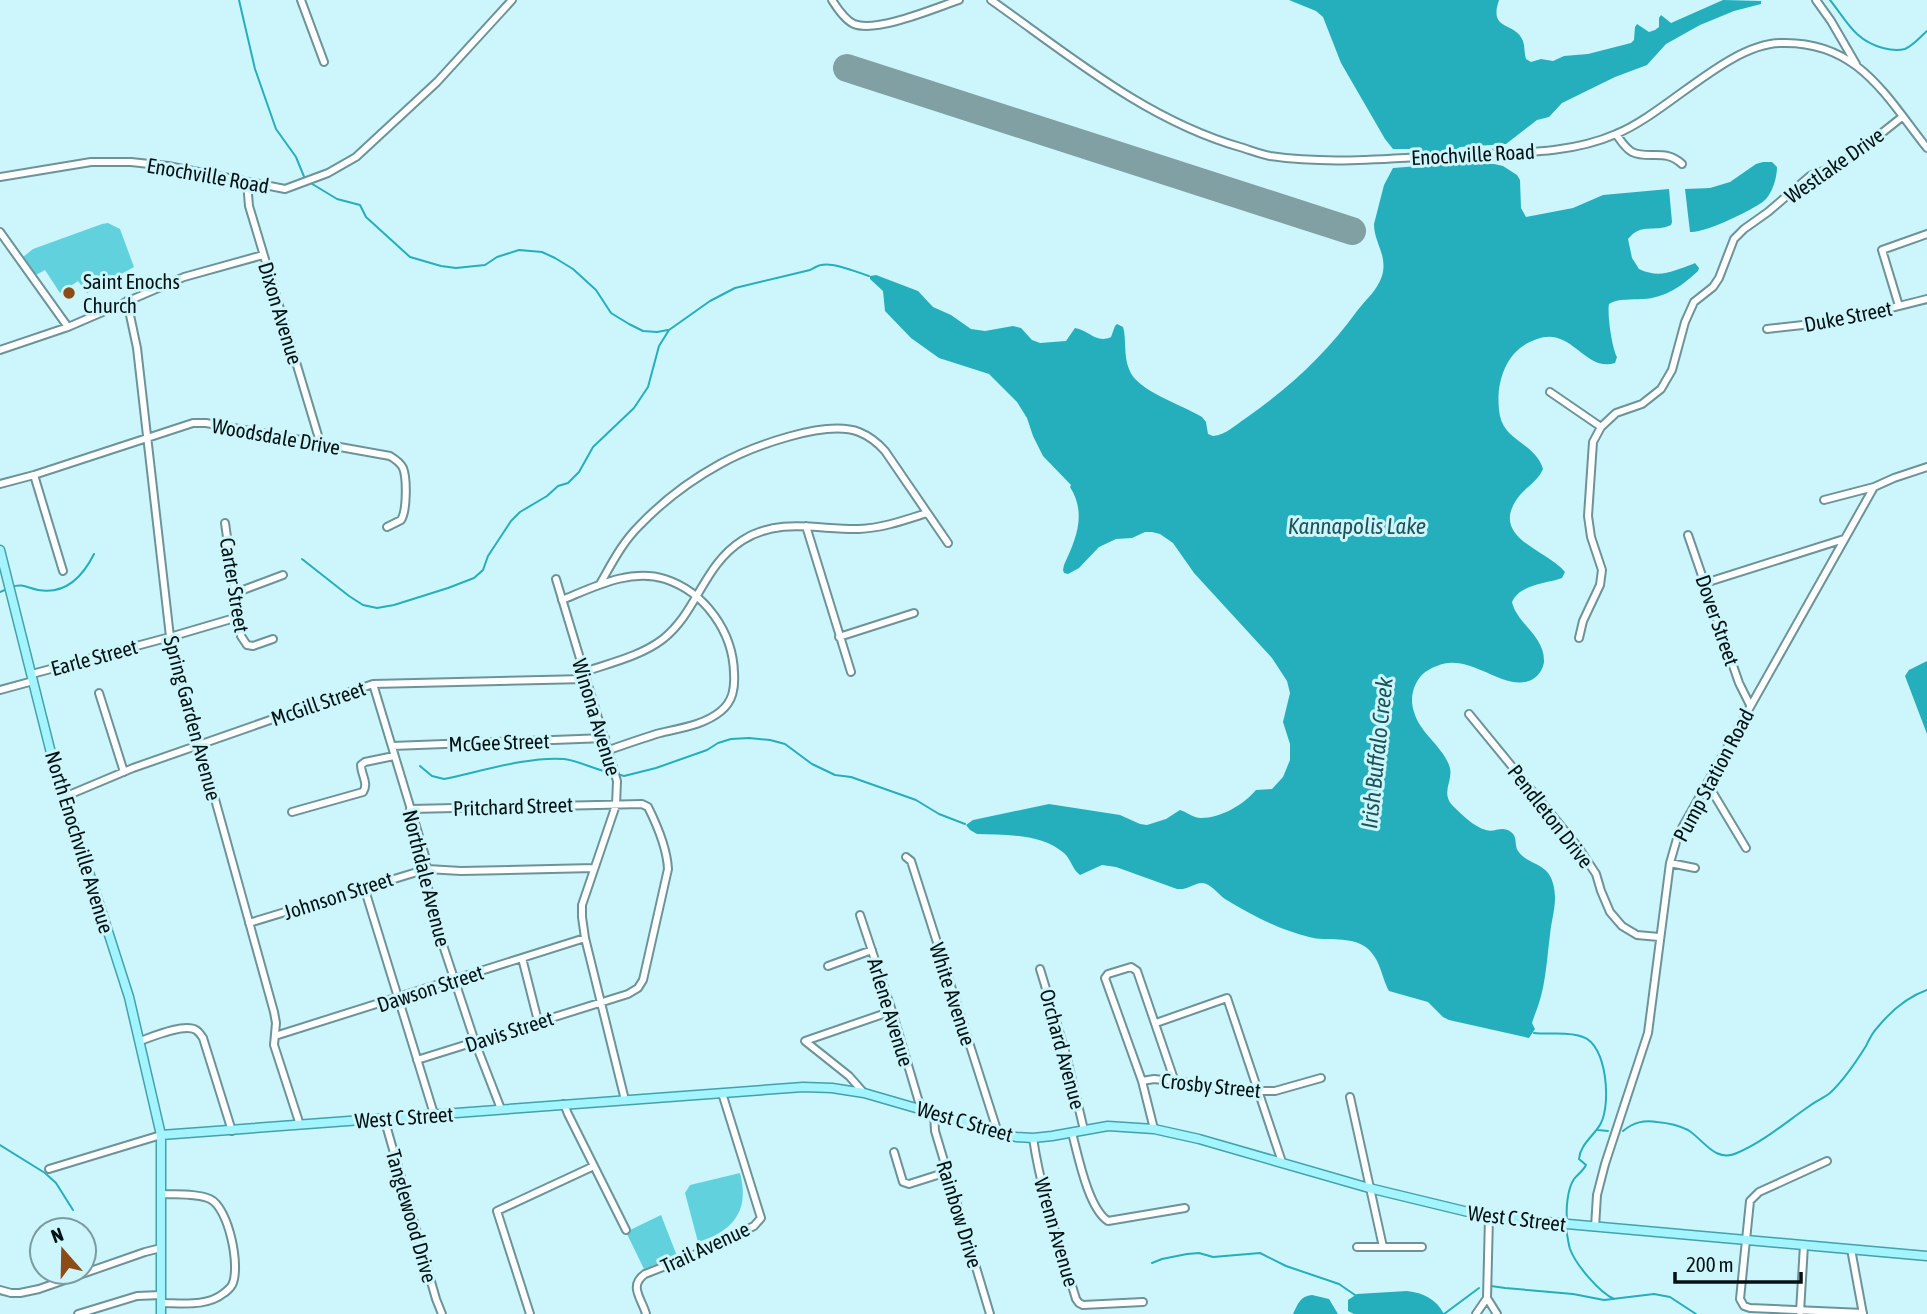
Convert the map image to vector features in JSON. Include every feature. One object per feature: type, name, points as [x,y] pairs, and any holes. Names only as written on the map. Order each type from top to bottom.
[{"type":"main road","name":"North Enochville Avenue","points":[[0,550],[64,797],[130,997],[161,1135],[161,1314]]},
{"type":"main road","name":"West C Street","points":[[161,1135],[803,1087],[832,1088],[864,1093],[998,1133],[1033,1138],[1108,1126],[1154,1129],[1199,1139],[1369,1188],[1489,1217],[1927,1256]]},
{"type":"street","points":[[301,0],[324,62]]},
{"type":"street","name":"Enochville Road","points":[[0,177],[91,162],[131,162],[168,166],[285,188],[350,162],[437,82],[512,0]]},
{"type":"street","points":[[832,0],[852,23],[871,27],[959,0]]},
{"type":"street","name":"Enochville Road","points":[[991,0],[1122,92],[1191,130],[1268,155],[1323,161],[1566,149],[1589,144],[1640,122],[1745,52],[1778,43],[1818,46],[1856,64],[1927,148]]},
{"type":"street","points":[[1816,0],[1856,64]]},
{"type":"street","name":"Westlake Drive","points":[[1601,427],[1616,413],[1642,404],[1661,389],[1671,370],[1685,322],[1694,302],[1713,287],[1719,278],[1734,239],[1810,177],[1842,162],[1902,117]]},
{"type":"street","points":[[1616,134],[1630,151],[1674,157],[1682,164]]},
{"type":"street","name":"Dixon Avenue","points":[[247,182],[249,206],[320,442]]},
{"type":"street","points":[[0,232],[68,327]]},
{"type":"street","points":[[1899,306],[1882,250],[1927,234]]},
{"type":"street","points":[[0,350],[68,327],[184,277],[263,255]]},
{"type":"street","name":"Duke Street","points":[[1767,329],[1839,321],[1927,299]]},
{"type":"street","name":"Spring Garden Avenue","points":[[127,301],[136,348],[170,637],[274,1012],[274,1045],[300,1125]]},
{"type":"street","points":[[1550,392],[1601,427],[1594,442],[1588,516],[1591,537],[1602,570],[1600,585],[1583,621],[1579,638]]},
{"type":"street","name":"Woodsdale Drive","points":[[0,484],[193,423],[206,422],[390,456],[400,463],[404,475],[405,515],[387,527]]},
{"type":"street","points":[[600,584],[627,538],[681,489],[747,451],[804,432],[845,430],[859,432],[876,442],[885,451],[948,543]]},
{"type":"street","points":[[1824,500],[1874,487],[1927,467]]},
{"type":"street","points":[[34,475],[63,571]]},
{"type":"street","name":"Pump Station Road","points":[[1595,1227],[1597,1195],[1605,1164],[1648,1034],[1670,863],[1678,835],[1874,487]]},
{"type":"street","name":"McGill Street","points":[[64,797],[199,744],[373,684],[585,675],[649,648],[663,638],[678,622],[713,566],[729,550],[763,530],[784,526],[859,529],[880,527],[927,513]]},
{"type":"street","name":"Carter Street","points":[[225,523],[242,636],[247,645],[253,646],[273,639]]},
{"type":"street","points":[[806,526],[850,672]]},
{"type":"street","name":"Dover Street","points":[[1688,535],[1750,705]]},
{"type":"street","points":[[1705,583],[1844,539]]},
{"type":"street","points":[[235,593],[283,576]]},
{"type":"street","points":[[562,600],[623,577],[665,579],[696,596],[727,635],[734,670],[734,686],[731,700],[722,711],[688,727],[659,733],[609,750]]},
{"type":"street","name":"Winona Avenue","points":[[556,579],[617,781],[616,805],[582,905],[582,917],[625,1100]]},
{"type":"street","points":[[839,637],[914,613]]},
{"type":"street","name":"Earle Street","points":[[0,690],[238,617]]},
{"type":"street","name":"Northdale Avenue","points":[[373,684],[425,856],[431,908],[475,1042],[501,1109]]},
{"type":"street","points":[[99,692],[124,772]]},
{"type":"street","name":"Pendleton Drive","points":[[1469,714],[1590,865],[1610,912],[1622,926],[1637,935],[1659,937]]},
{"type":"street","name":"McGee Street","points":[[392,746],[605,738]]},
{"type":"street","points":[[292,812],[363,792],[366,783],[361,765],[394,756]]},
{"type":"street","points":[[1707,783],[1746,848]]},
{"type":"street","name":"Pritchard Street","points":[[410,809],[579,804],[642,804],[648,807],[668,869],[643,980],[638,988],[628,994],[601,1001]]},
{"type":"street","name":"White Avenue","points":[[906,857],[911,861],[998,1133]]},
{"type":"street","points":[[1670,863],[1695,868]]},
{"type":"street","name":"Johnson Street","points":[[249,923],[427,869],[461,872],[594,868]]},
{"type":"street","points":[[364,887],[434,1114]]},
{"type":"street","name":"Arlene Avenue","points":[[860,915],[921,1109]]},
{"type":"street","name":"Dawson Street","points":[[275,1036],[585,938]]},
{"type":"street","points":[[828,966],[872,950]]},
{"type":"street","points":[[522,958],[538,1021]]},
{"type":"street","points":[[1154,1129],[1142,1081],[1105,978],[1108,974],[1132,967],[1137,971],[1175,1082]]},
{"type":"street","name":"Orchard Avenue","points":[[1041,969],[1084,1130]]},
{"type":"street","points":[[1156,1023],[1227,998],[1282,1162]]},
{"type":"street","name":"Davis Street","points":[[417,1060],[601,1001]]},
{"type":"street","points":[[864,1093],[849,1076],[805,1041],[892,1011]]},
{"type":"street","points":[[140,1041],[180,1029],[194,1028],[199,1032],[232,1130]]},
{"type":"street","name":"Crosby Street","points":[[1142,1081],[1154,1079],[1275,1091],[1321,1078]]},
{"type":"street","name":"Trail Avenue","points":[[646,1314],[637,1291],[636,1284],[639,1279],[754,1226],[761,1218],[722,1093]]},
{"type":"street","points":[[1350,1097],[1383,1247]]},
{"type":"street","points":[[565,1104],[626,1230]]},
{"type":"street","name":"Rainbow Drive","points":[[934,1113],[935,1130],[990,1314]]},
{"type":"street","name":"Tanglewood Drive","points":[[384,1118],[442,1314]]},
{"type":"street","points":[[1072,1133],[1087,1188],[1102,1217],[1108,1221],[1185,1208]]},
{"type":"street","points":[[48,1169],[161,1135]]},
{"type":"street","name":"Wrenn Avenue","points":[[1033,1138],[1039,1174],[1076,1299],[1083,1305],[1143,1302]]},
{"type":"street","points":[[894,1152],[903,1182],[909,1184],[947,1172]]},
{"type":"street","points":[[1827,1161],[1759,1192],[1750,1200],[1740,1299],[1744,1306],[1750,1308],[1863,1313],[1851,1249]]},
{"type":"street","points":[[530,1314],[497,1211],[594,1167]]},
{"type":"street","points":[[78,1314],[137,1296],[211,1301],[232,1285],[233,1251],[227,1222],[217,1204],[210,1199],[161,1194]]},
{"type":"street","points":[[1476,1314],[1487,1297],[1489,1217]]},
{"type":"street","points":[[1800,1312],[1804,1245]]},
{"type":"street","points":[[1357,1247],[1422,1247]]},
{"type":"street","points":[[0,1290],[20,1293],[39,1289],[161,1248]]},
{"type":"street","points":[[1487,1297],[1497,1314]]},
{"type":"shaded area","points":[[108,223],[120,229],[134,267],[87,293],[78,281],[60,293],[45,270],[36,275],[23,257],[33,249]]},
{"type":"shaded area","points":[[740,1173],[743,1198],[736,1218],[721,1232],[698,1242],[685,1193],[690,1185]]},
{"type":"shaded area","points":[[661,1215],[677,1256],[644,1269],[627,1234],[628,1231]]},
{"type":"water","name":"Kannapolis Lake","points":[[1289,0],[1499,0],[1497,17],[1520,35],[1526,59],[1531,62],[1541,59],[1553,61],[1564,56],[1588,54],[1631,43],[1637,24],[1649,32],[1655,30],[1659,27],[1661,15],[1671,23],[1723,0],[1761,1],[1761,4],[1734,11],[1700,25],[1666,44],[1647,65],[1615,77],[1562,103],[1549,117],[1537,120],[1506,144],[1460,147],[1455,150],[1458,164],[1494,164],[1517,175],[1520,180],[1521,208],[1526,217],[1573,208],[1603,195],[1669,189],[1671,225],[1643,229],[1633,234],[1628,239],[1632,258],[1639,269],[1653,273],[1666,273],[1695,263],[1699,268],[1686,282],[1666,294],[1609,304],[1610,331],[1617,357],[1615,363],[1598,363],[1561,339],[1552,337],[1526,344],[1511,358],[1500,385],[1500,416],[1508,431],[1534,454],[1543,469],[1515,502],[1510,515],[1511,525],[1516,535],[1525,543],[1565,572],[1562,578],[1527,588],[1512,602],[1519,617],[1536,637],[1544,662],[1533,679],[1522,682],[1511,682],[1462,664],[1449,663],[1423,673],[1412,694],[1417,720],[1449,765],[1447,795],[1452,805],[1481,828],[1489,831],[1505,829],[1511,832],[1521,855],[1550,875],[1555,903],[1545,978],[1532,1023],[1535,1029],[1529,1038],[1449,1020],[1428,1002],[1389,991],[1375,958],[1360,944],[1316,938],[1287,930],[1235,905],[1206,884],[1177,889],[1116,867],[1102,865],[1080,875],[1064,853],[1055,846],[1022,836],[977,834],[966,825],[973,820],[1049,804],[1120,815],[1147,825],[1166,819],[1180,810],[1201,818],[1224,813],[1245,801],[1256,790],[1272,789],[1283,777],[1290,760],[1290,744],[1283,722],[1290,693],[1287,681],[1272,658],[1194,573],[1173,543],[1160,534],[1145,532],[1132,538],[1116,539],[1099,547],[1079,568],[1068,574],[1064,573],[1064,565],[1078,526],[1078,507],[1071,485],[1043,456],[1017,402],[989,374],[939,358],[911,338],[885,311],[883,291],[870,276],[876,275],[918,291],[933,307],[971,329],[985,331],[1013,326],[1021,328],[1032,340],[1040,343],[1066,341],[1075,328],[1106,339],[1111,337],[1117,324],[1123,327],[1126,360],[1133,377],[1150,391],[1202,417],[1206,422],[1208,434],[1218,435],[1230,429],[1277,395],[1306,369],[1333,342],[1374,291],[1383,269],[1374,224],[1384,185],[1393,168],[1419,166],[1420,162],[1418,149],[1393,149],[1385,139],[1341,63],[1323,17],[1316,11]]},
{"type":"water","points":[[1763,162],[1772,162],[1777,167],[1774,184],[1766,199],[1730,220],[1690,232],[1685,189],[1710,188],[1730,182]]},
{"type":"water","points":[[1927,661],[1927,734],[1905,676],[1909,670]]},
{"type":"water","points":[[1407,1291],[1429,1298],[1444,1314],[1354,1314],[1348,1311],[1348,1300],[1357,1294]]},
{"type":"water","points":[[1312,1295],[1329,1299],[1338,1314],[1293,1314],[1302,1299]]},
{"type":"waterway","points":[[239,0],[255,69],[276,129],[296,157],[305,179]]},
{"type":"waterway","points":[[1830,0],[1858,35],[1873,45],[1894,50],[1905,49],[1927,31]]},
{"type":"waterway","points":[[309,182],[337,199],[360,205],[366,217],[410,257],[456,268],[485,265],[497,257],[519,250],[542,252],[573,269],[596,290],[611,313],[643,331],[668,330]]},
{"type":"waterway","points":[[302,559],[349,596],[363,605],[377,608],[394,605],[474,578],[483,570],[488,556],[511,521],[558,486],[568,483],[579,472],[593,447],[634,408],[648,387],[659,346],[669,330],[710,301],[735,288],[810,270],[820,265],[832,265],[869,276]]},
{"type":"waterway","points":[[12,587],[48,591],[65,587],[85,570],[94,554]]},
{"type":"waterway","points":[[0,592],[7,589]]},
{"type":"waterway","points":[[617,774],[624,776],[656,768],[731,739],[770,740],[785,744],[812,764],[835,775],[851,777],[916,800],[939,814],[965,824]]},
{"type":"waterway","points":[[420,766],[432,776],[444,779],[520,762],[564,759],[612,773]]},
{"type":"waterway","points":[[1623,1131],[1635,1124],[1652,1121],[1688,1130],[1710,1149],[1722,1155],[1747,1149],[1830,1093],[1850,1071],[1887,1016],[1906,1001],[1927,990]]},
{"type":"waterway","name":"Irish Buffalo Creek","points":[[1534,1033],[1583,1037],[1591,1042],[1597,1051],[1605,1076],[1604,1114],[1580,1154],[1579,1159],[1586,1165],[1574,1179],[1570,1189],[1567,1221]]},
{"type":"waterway","points":[[1598,1130],[1608,1131]]},
{"type":"waterway","points":[[0,1145],[45,1173],[56,1183],[73,1210]]},
{"type":"waterway","name":"Irish Buffalo Creek","points":[[1566,1227],[1570,1249],[1577,1263],[1595,1284],[1614,1299]]},
{"type":"waterway","points":[[1152,1263],[1187,1254],[1199,1253],[1213,1257],[1260,1253],[1286,1266],[1339,1284],[1355,1295]]},
{"type":"waterway","points":[[1491,1286],[1573,1294],[1604,1300],[1654,1294],[1670,1297],[1696,1314]]},
{"type":"waterway","points":[[1444,1314],[1479,1288]]},
{"type":"runway","points":[[847,68],[1352,231]]},
{"type":"place","name":"Saint Enochs Church","points":[[69,293]]}]
